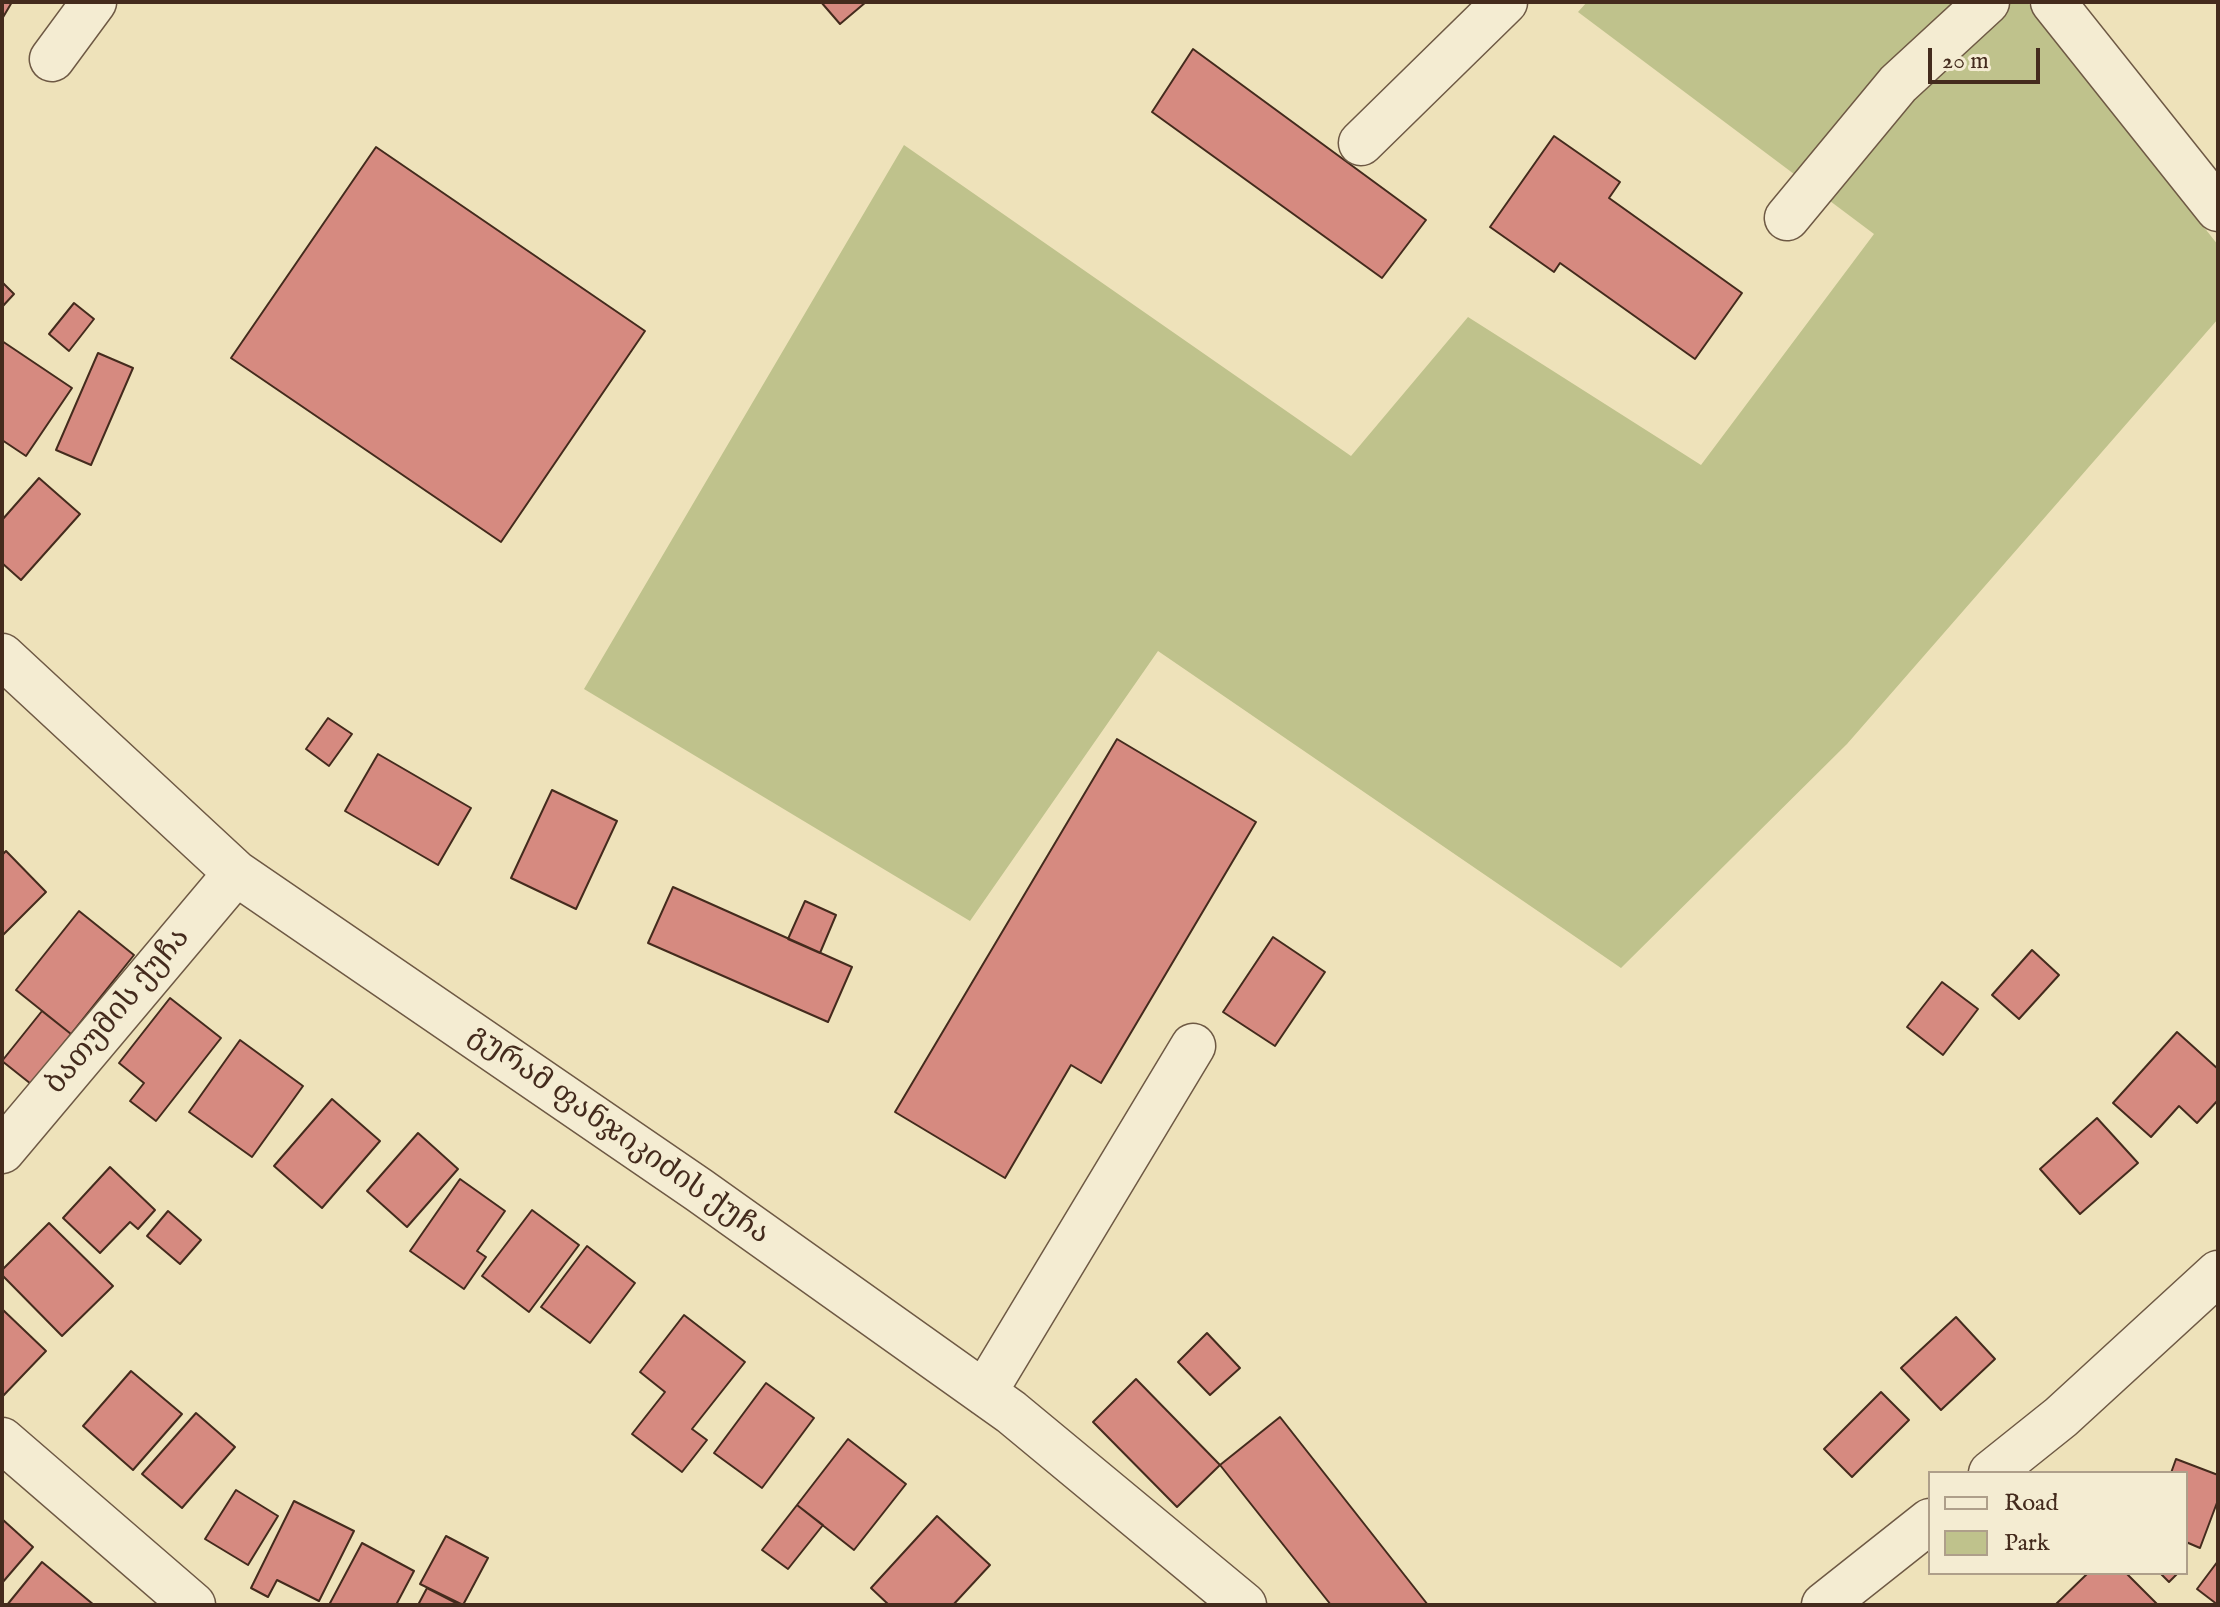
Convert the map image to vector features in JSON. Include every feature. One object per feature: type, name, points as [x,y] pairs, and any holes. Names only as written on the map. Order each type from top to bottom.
[{"type":"street","points":[[52,59],[94,2]]},
{"type":"street","points":[[1361,143],[1505,2]]},
{"type":"street","points":[[1787,218],[1898,84],[1987,2]]},
{"type":"street","points":[[2053,2],[2218,209]]},
{"type":"street","name":"გურამ ფანჯიკიძის ქუჩა","points":[[2,656],[236,873],[699,1190],[984,1393],[1244,1605]]},
{"type":"street","name":"ბათუმის ქუჩა","points":[[2,1151],[236,873]]},
{"type":"street","points":[[984,1393],[1193,1046]]},
{"type":"street","points":[[1994,1471],[2061,1417],[2218,1273]]},
{"type":"street","points":[[2,1440],[193,1605]]},
{"type":"street","points":[[1824,1605],[1928,1523]]},
{"type":"green space","points":[[1587,2],[2027,2],[2218,245],[2218,319],[1847,744],[1621,968],[1158,651],[970,921],[584,689],[904,145],[1351,456],[1468,317],[1701,465],[1874,234],[1578,12]]},
{"type":"building","points":[[2,2],[12,2],[2,19]]},
{"type":"building","points":[[821,2],[866,2],[840,24]]},
{"type":"building","points":[[1193,49],[1426,220],[1382,278],[1152,112]]},
{"type":"building","points":[[1554,136],[1620,182],[1609,198],[1742,293],[1695,359],[1560,263],[1554,272],[1490,227]]},
{"type":"building","points":[[376,147],[645,331],[501,542],[231,358]]},
{"type":"building","points":[[2,282],[14,294],[2,307]]},
{"type":"building","points":[[74,303],[94,319],[69,351],[49,334]]},
{"type":"building","points":[[2,341],[72,388],[26,456],[2,440]]},
{"type":"building","points":[[98,353],[133,368],[91,465],[56,450]]},
{"type":"building","points":[[39,478],[80,514],[21,580],[2,563],[2,520]]},
{"type":"building","points":[[328,718],[352,734],[329,766],[306,749]]},
{"type":"building","points":[[1117,739],[1256,822],[1101,1083],[1071,1065],[1005,1178],[895,1112]]},
{"type":"building","points":[[378,754],[471,808],[438,865],[345,811]]},
{"type":"building","points":[[552,790],[617,821],[576,909],[511,878]]},
{"type":"building","points":[[6,851],[46,892],[2,936],[2,855]]},
{"type":"building","points":[[673,887],[852,967],[828,1022],[648,943]]},
{"type":"building","points":[[805,901],[836,915],[820,953],[788,939]]},
{"type":"building","points":[[79,911],[134,955],[71,1034],[16,990]]},
{"type":"building","points":[[1273,937],[1325,972],[1275,1046],[1223,1012]]},
{"type":"building","points":[[2032,950],[2059,975],[2019,1019],[1992,995]]},
{"type":"building","points":[[1942,982],[1978,1009],[1943,1055],[1907,1027]]},
{"type":"building","points":[[170,998],[221,1038],[156,1121],[130,1101],[144,1083],[119,1063]]},
{"type":"building","points":[[42,1011],[71,1034],[31,1084],[2,1061]]},
{"type":"building","points":[[2177,1032],[2218,1069],[2218,1100],[2197,1123],[2179,1106],[2151,1137],[2113,1103]]},
{"type":"building","points":[[240,1040],[303,1086],[252,1157],[189,1112]]},
{"type":"building","points":[[332,1099],[380,1141],[322,1208],[274,1166]]},
{"type":"building","points":[[2097,1118],[2138,1163],[2080,1214],[2040,1169]]},
{"type":"building","points":[[418,1133],[458,1169],[407,1227],[367,1191]]},
{"type":"building","points":[[110,1167],[155,1210],[138,1229],[130,1222],[100,1253],[63,1218]]},
{"type":"building","points":[[460,1179],[505,1211],[477,1251],[486,1257],[464,1289],[410,1251]]},
{"type":"building","points":[[532,1210],[579,1245],[529,1312],[482,1276]]},
{"type":"building","points":[[168,1211],[201,1240],[180,1264],[147,1236]]},
{"type":"building","points":[[49,1223],[113,1286],[62,1336],[2,1275],[2,1270]]},
{"type":"building","points":[[587,1246],[635,1283],[590,1343],[541,1307]]},
{"type":"building","points":[[2,1309],[46,1351],[2,1397]]},
{"type":"building","points":[[684,1315],[745,1362],[692,1429],[707,1440],[682,1472],[632,1434],[665,1392],[640,1372]]},
{"type":"building","points":[[1956,1317],[1995,1359],[1941,1410],[1901,1368]]},
{"type":"building","points":[[1207,1333],[1240,1368],[1210,1395],[1178,1362]]},
{"type":"building","points":[[131,1371],[182,1414],[133,1470],[83,1426]]},
{"type":"building","points":[[1136,1379],[1220,1465],[1177,1507],[1093,1422]]},
{"type":"building","points":[[766,1383],[814,1418],[762,1488],[714,1453]]},
{"type":"building","points":[[1881,1392],[1909,1420],[1852,1477],[1824,1449]]},
{"type":"building","points":[[196,1413],[235,1447],[182,1508],[142,1474]]},
{"type":"building","points":[[1280,1417],[1428,1605],[1331,1605],[1220,1465]]},
{"type":"building","points":[[848,1439],[906,1484],[854,1550],[797,1505]]},
{"type":"building","points":[[2176,1459],[2218,1475],[2218,1500],[2200,1548],[2188,1543],[2188,1471],[2172,1471]]},
{"type":"building","points":[[236,1490],[278,1516],[248,1565],[205,1539]]},
{"type":"building","points":[[294,1501],[354,1531],[319,1601],[277,1580],[268,1597],[251,1588]]},
{"type":"building","points":[[797,1505],[823,1525],[788,1569],[762,1550]]},
{"type":"building","points":[[937,1516],[990,1565],[953,1605],[889,1605],[871,1588]]},
{"type":"building","points":[[2,1519],[33,1547],[2,1583]]},
{"type":"building","points":[[446,1536],[488,1558],[463,1605],[420,1584]]},
{"type":"building","points":[[362,1543],[414,1571],[396,1605],[329,1605]]},
{"type":"building","points":[[2218,1561],[2218,1605],[2197,1589]]},
{"type":"building","points":[[42,1562],[94,1605],[7,1605]]},
{"type":"building","points":[[2086,1575],[2128,1575],[2158,1605],[2055,1605]]},
{"type":"building","points":[[2162,1575],[2176,1575],[2169,1582]]},
{"type":"building","points":[[427,1588],[460,1605],[418,1605]]}]
